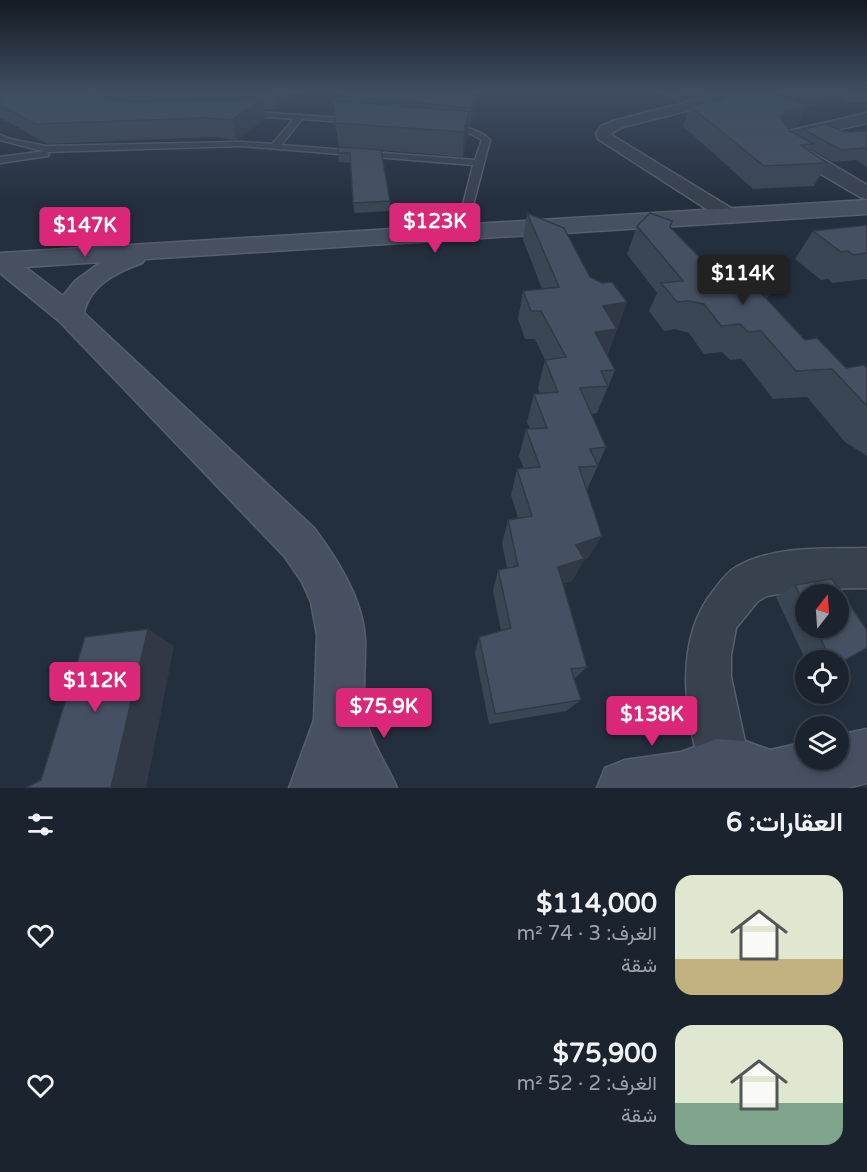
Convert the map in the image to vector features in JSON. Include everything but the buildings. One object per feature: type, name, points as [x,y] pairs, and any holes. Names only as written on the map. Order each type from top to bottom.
[{"type":"street","points":[[610,128],[604,133],[606,139],[729,215]]},
{"type":"street","points":[[823,128],[781,137],[786,146],[867,193]]},
{"type":"street","points":[[0,261],[867,207]]},
{"type":"street","points":[[69,315],[70,304],[77,293],[96,277],[120,262],[155,251]]},
{"type":"street","points":[[0,261],[69,315],[299,542],[317,567],[333,600],[341,635],[331,760]]},
{"type":"street","points":[[730,780],[711,700],[706,664],[714,628],[726,605],[750,581],[802,570],[867,568]]},
{"type":"street","points":[[331,760],[349,751],[369,788]]},
{"type":"street","points":[[626,788],[730,780],[867,756]]},
{"type":"lane","points":[[275,146],[291,128]]},
{"type":"lane","points":[[441,128],[464,130],[481,135],[486,140],[461,232]]},
{"type":"lane","points":[[0,137],[7,141],[46,149],[84,150]]},
{"type":"lane","points":[[0,160],[84,150],[185,145],[275,146],[478,163]]}]
